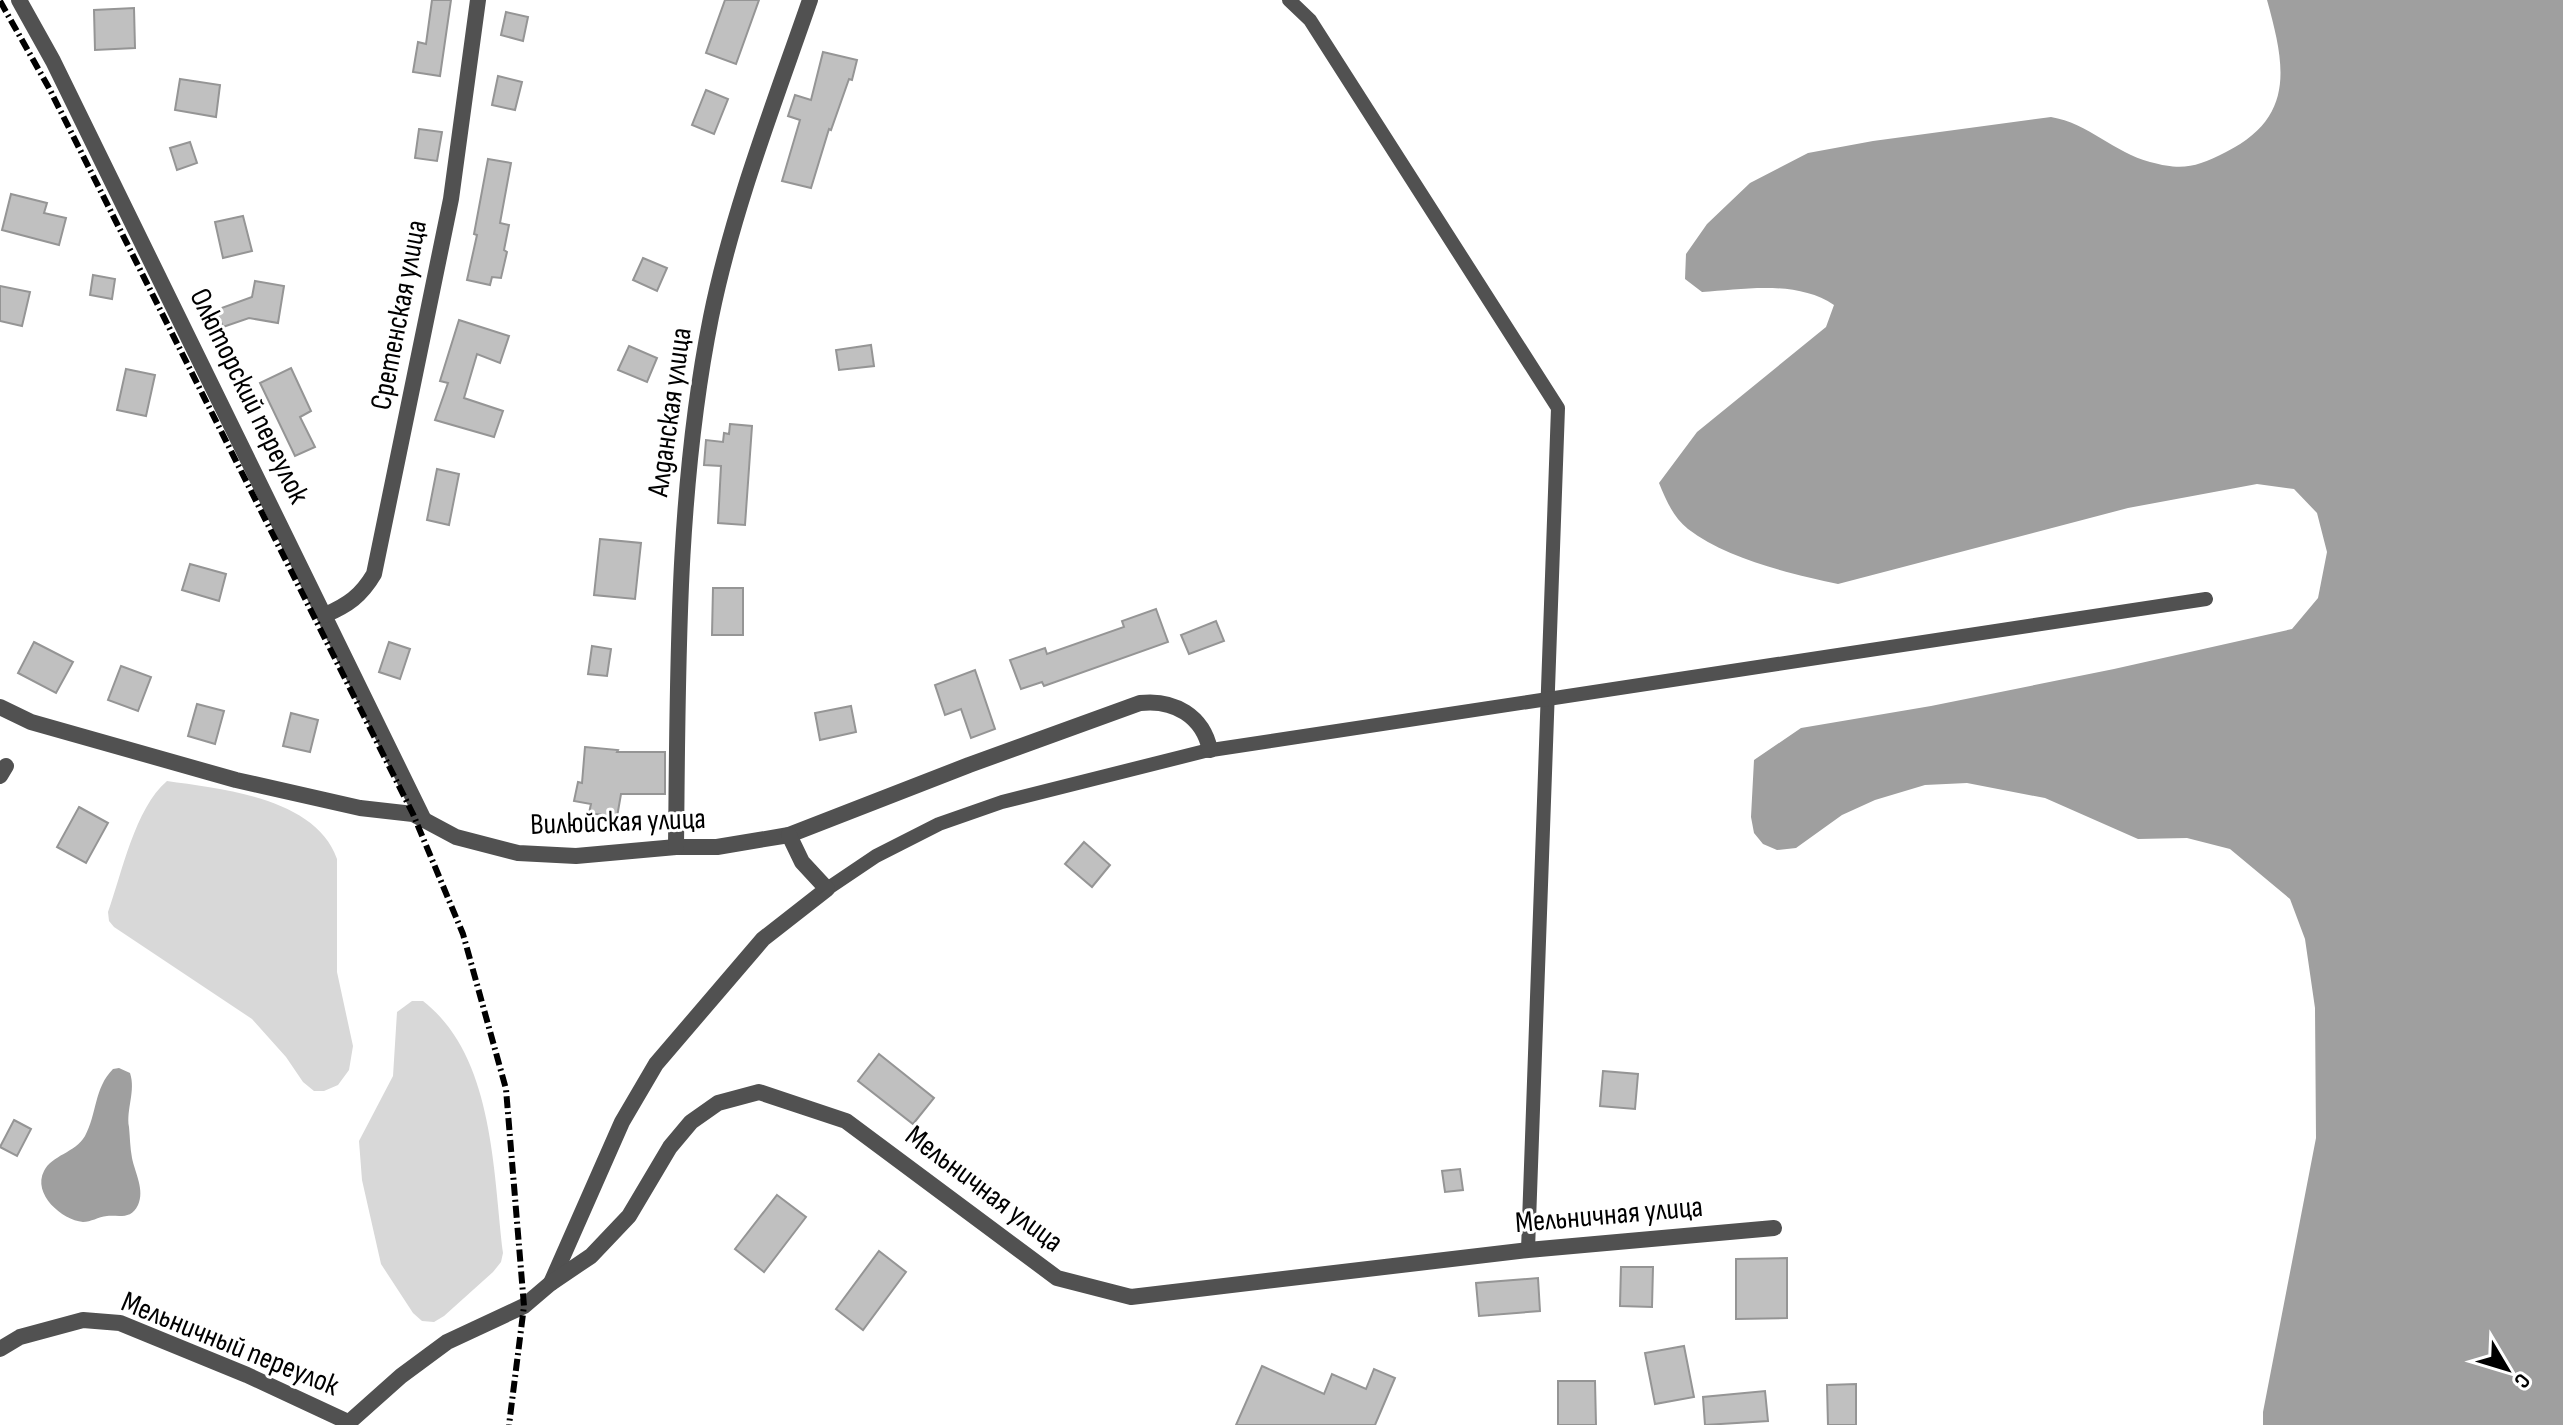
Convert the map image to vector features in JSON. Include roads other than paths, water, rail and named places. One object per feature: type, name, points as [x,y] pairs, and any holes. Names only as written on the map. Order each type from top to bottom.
[{"type":"street","name":"Олюторский переулок","points":[[19,0],[53,61],[424,820]]},
{"type":"street","name":"Сретенская улица","points":[[325,615],[350,604],[364,592],[374,574],[451,199],[478,0]]},
{"type":"street","name":"Алданская улица","points":[[676,847],[683,527],[692,424],[729,238],[810,0]]},
{"type":"street","name":"Вилюйская улица","points":[[0,707],[31,722],[236,780],[360,808],[413,814],[456,837],[518,853],[576,856],[676,847],[717,847],[789,835],[1140,703],[1163,703],[1190,715],[1205,731],[1210,750]]},
{"type":"street","points":[[551,1283],[622,1122],[656,1064],[763,939],[827,889],[802,862],[789,835]]},
{"type":"street","name":"Мельничная улица","points":[[347,1424],[401,1376],[447,1342],[524,1306],[591,1256],[629,1216],[670,1147],[691,1122],[718,1103],[759,1092],[846,1121],[1057,1278],[1131,1297],[1528,1250],[1774,1228]]},
{"type":"street","name":"Мельничный переулок","points":[[0,1349],[20,1337],[83,1320],[120,1323],[247,1375],[347,1424]]},
{"type":"lane","points":[[1289,0],[1310,20],[1558,408],[1528,1250]]},
{"type":"lane","points":[[827,889],[876,856],[939,824],[1002,802],[1210,750],[2206,599]]},
{"type":"railway","points":[[0,1],[49,88],[413,814],[463,934],[506,1089],[524,1306],[509,1425]]}]
